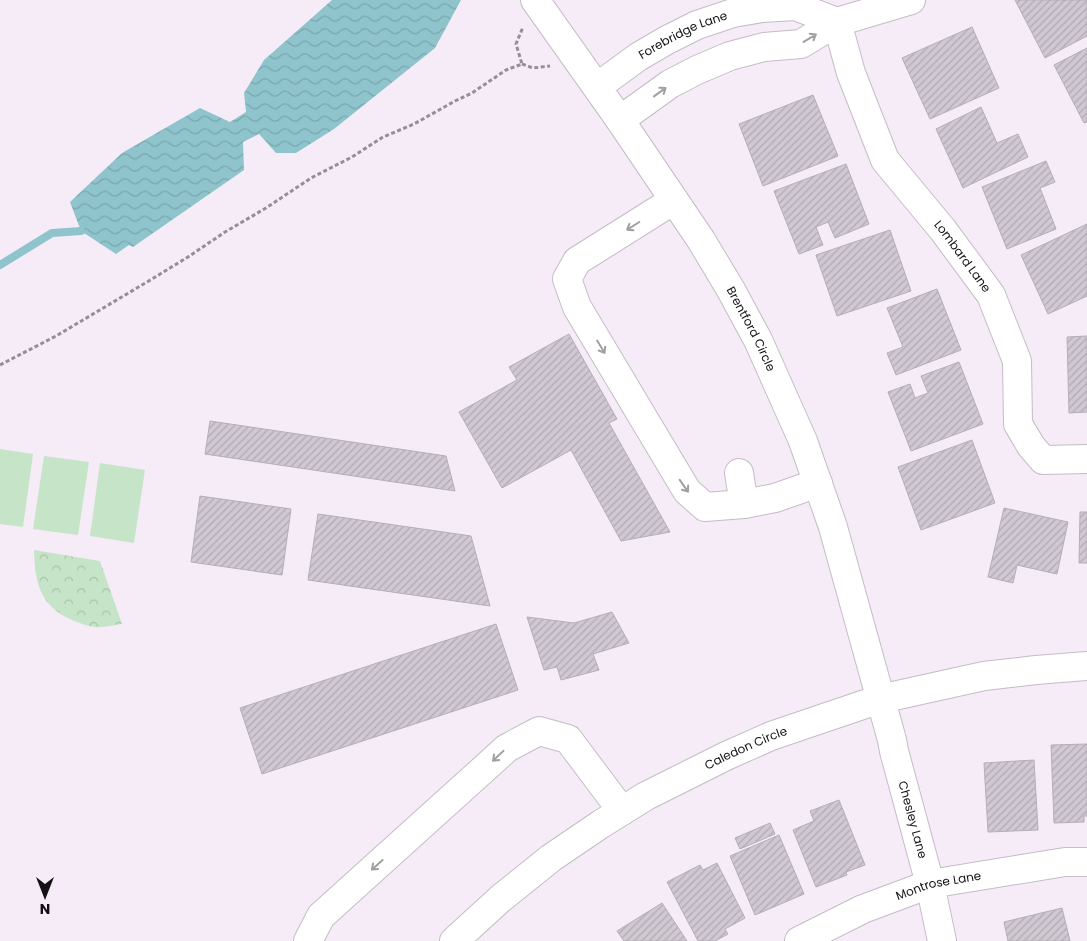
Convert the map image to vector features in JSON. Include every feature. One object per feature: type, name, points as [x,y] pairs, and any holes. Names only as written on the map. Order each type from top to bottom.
[{"type":"street","points":[[620,120],[670,84],[730,56],[764,47],[801,44],[837,22],[911,0]]},
{"type":"street","name":"Brentford Circle","points":[[538,4],[620,120],[701,240],[758,340],[803,441],[833,526],[880,699]]},
{"type":"street","name":"Forebridge Lane","points":[[597,87],[638,57],[667,40],[697,25],[733,13],[762,8],[795,6],[837,22]]},
{"type":"street","name":"Lombard Lane","points":[[837,22],[851,73],[885,160],[943,230],[991,295],[1017,361],[1018,424],[1031,446],[1043,460],[1087,459]]},
{"type":"street","points":[[674,200],[577,262],[567,279],[577,307],[687,491],[705,507],[744,504],[775,498],[818,483]]},
{"type":"street","points":[[739,473],[744,504]]},
{"type":"street","name":"Caledon Circle","points":[[454,941],[500,899],[552,858],[622,810],[726,756],[771,736],[880,699],[984,676],[1087,666]]},
{"type":"street","name":"Chesley Lane","points":[[880,699],[930,884],[942,941]]},
{"type":"street","points":[[308,941],[321,916],[507,748],[539,731],[568,739],[622,810]]},
{"type":"street","name":"Montrose Lane","points":[[799,941],[863,909],[930,884],[1065,862],[1087,862]]},
{"type":"path","points":[[0,365],[56,336],[147,282],[311,178],[352,158],[383,137],[414,124],[455,101],[472,94],[506,70],[522,64],[516,44],[523,27],[538,4]]},
{"type":"green space","points":[[0,449],[33,454],[23,527],[0,524]]},
{"type":"green space","points":[[44,456],[89,462],[78,535],[33,529]]},
{"type":"green space","points":[[100,463],[145,470],[134,543],[90,536]]},
{"type":"green space","points":[[34,550],[100,561],[122,624],[101,627],[89,626],[72,620],[53,608],[41,592],[38,583]]},
{"type":"water","points":[[332,0],[461,0],[435,48],[334,129],[296,153],[276,153],[259,134],[243,142],[244,170],[133,247],[129,245],[116,254],[81,231],[70,202],[122,153],[200,108],[230,122],[246,112],[244,93],[264,60]]},
{"type":"building","points":[[1015,0],[1087,0],[1087,36],[1045,58]]},
{"type":"building","points":[[972,27],[999,88],[930,119],[902,58]]},
{"type":"building","points":[[1087,48],[1087,122],[1084,123],[1054,65]]},
{"type":"building","points":[[813,95],[838,156],[763,186],[739,124]]},
{"type":"building","points":[[981,107],[997,143],[1018,134],[1028,157],[963,188],[936,129]]},
{"type":"building","points":[[1046,161],[1055,182],[1040,188],[1056,229],[1007,249],[982,187]]},
{"type":"building","points":[[846,164],[869,224],[835,238],[828,222],[816,227],[823,245],[799,254],[774,191]]},
{"type":"building","points":[[1087,224],[1087,296],[1048,314],[1021,255]]},
{"type":"building","points":[[890,230],[911,291],[837,316],[816,255]]},
{"type":"building","points":[[937,289],[961,350],[896,375],[887,353],[903,347],[887,308]]},
{"type":"building","points":[[569,334],[617,419],[609,423],[670,532],[621,541],[571,450],[502,488],[459,412],[517,380],[509,367]]},
{"type":"building","points":[[1087,336],[1087,412],[1069,413],[1067,337]]},
{"type":"building","points":[[959,362],[983,424],[911,451],[888,392],[910,384],[915,398],[928,393],[921,376]]},
{"type":"building","points":[[210,421],[446,456],[455,491],[205,454]]},
{"type":"building","points":[[972,440],[995,503],[921,530],[898,467]]},
{"type":"building","points":[[200,496],[291,509],[282,575],[191,562]]},
{"type":"building","points":[[1004,508],[1068,522],[1057,574],[1017,565],[1013,583],[988,577]]},
{"type":"building","points":[[1080,512],[1087,512],[1087,563],[1079,563]]},
{"type":"building","points":[[318,514],[471,536],[490,606],[308,580]]},
{"type":"building","points":[[612,612],[629,643],[593,654],[599,670],[561,680],[557,667],[544,670],[527,617],[574,623]]},
{"type":"building","points":[[496,624],[518,690],[262,774],[240,708]]},
{"type":"building","points":[[1087,744],[1087,816],[1084,816],[1084,822],[1054,823],[1051,745]]},
{"type":"building","points":[[1034,760],[1038,830],[988,832],[984,763]]},
{"type":"building","points":[[839,800],[865,865],[846,872],[847,875],[816,887],[793,830],[814,821],[810,811]]},
{"type":"building","points":[[770,823],[775,834],[740,849],[735,838]]},
{"type":"building","points":[[779,835],[804,894],[755,915],[730,856]]},
{"type":"building","points":[[717,863],[745,918],[725,929],[728,934],[715,941],[698,941],[667,882],[700,865],[703,870]]},
{"type":"building","points":[[662,903],[687,941],[624,941],[617,931]]},
{"type":"building","points":[[1062,908],[1070,941],[1008,941],[1004,922]]},
{"type":"waterway","points":[[0,265],[52,233],[81,231]]}]
